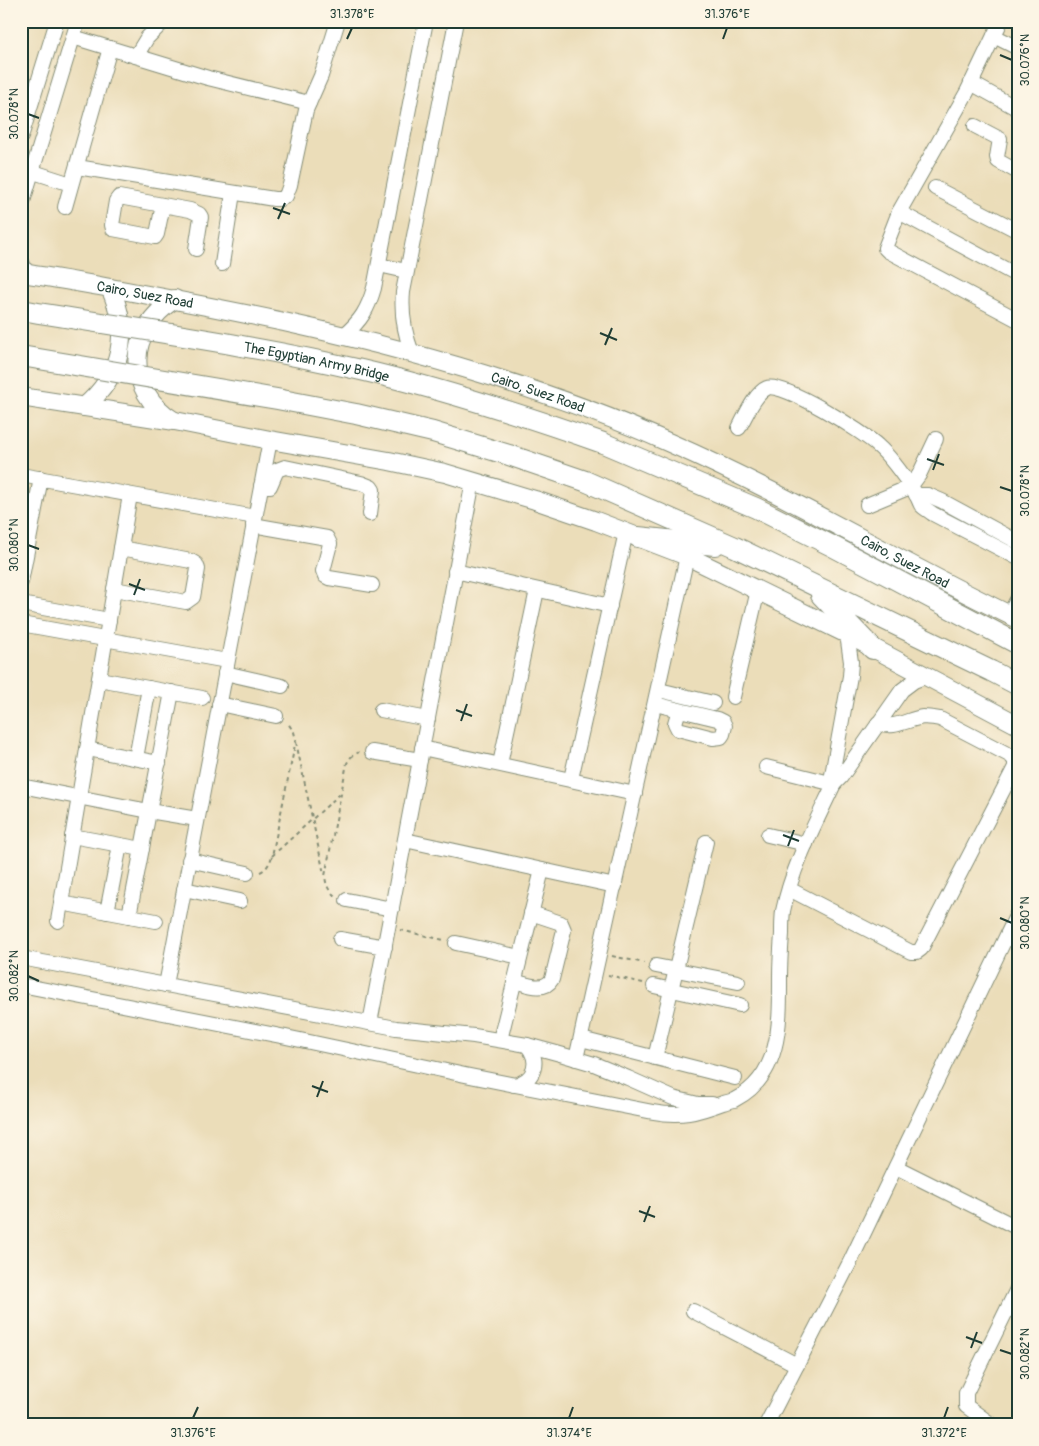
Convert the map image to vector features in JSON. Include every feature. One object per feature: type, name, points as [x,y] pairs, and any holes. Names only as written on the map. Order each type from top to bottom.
[{"type":"highway","name":"The Egyptian Army Bridge","points":[[21,310],[278,353],[361,370],[443,391],[506,410],[603,443]]},
{"type":"highway","points":[[21,356],[268,397],[356,414],[442,435],[509,455],[584,481],[735,547],[1018,685]]},
{"type":"highway","name":"Cairo, Suez Road","points":[[603,443],[756,508],[1018,644]]},
{"type":"highway","points":[[632,535],[735,547]]},
{"type":"highway","points":[[810,585],[873,649]]},
{"type":"main road","name":"Cairo, Suez Road","points":[[23,269],[344,335],[468,368],[536,390],[669,442],[730,470],[1013,617]]},
{"type":"main road","points":[[84,407],[103,389],[116,365],[119,352],[121,326],[110,288]]},
{"type":"main road","points":[[175,299],[160,310],[148,324],[142,336],[138,360],[140,378],[148,396],[164,415],[175,421]]},
{"type":"main road","points":[[21,397],[175,421],[389,461],[472,481],[558,507],[688,556],[847,634],[1018,725]]},
{"type":"street","points":[[21,137],[25,113],[57,21]]},
{"type":"street","points":[[21,208],[27,170],[78,21]]},
{"type":"street","points":[[136,56],[147,38],[164,21]]},
{"type":"street","points":[[77,166],[274,199],[286,196],[309,103],[321,76],[338,21]]},
{"type":"street","points":[[344,335],[364,315],[370,302],[379,265],[426,21]]},
{"type":"street","points":[[412,353],[406,338],[402,308],[406,271],[456,21]]},
{"type":"street","points":[[1001,21],[971,83],[899,212],[885,246],[886,249],[1018,320]]},
{"type":"street","points":[[994,36],[1018,48]]},
{"type":"street","points":[[73,37],[208,78],[309,103]]},
{"type":"street","points":[[65,207],[110,48]]},
{"type":"street","points":[[971,83],[1018,109]]},
{"type":"street","points":[[975,126],[1000,139],[998,161],[1018,172]]},
{"type":"street","points":[[27,170],[72,184]]},
{"type":"street","points":[[152,180],[156,204],[190,210],[201,217],[196,249]]},
{"type":"street","points":[[935,188],[1018,231]]},
{"type":"street","points":[[222,264],[233,193]]},
{"type":"street","points":[[899,212],[1018,276]]},
{"type":"street","points":[[379,265],[406,271]]},
{"type":"street","points":[[739,428],[758,395],[765,388],[777,387],[794,394],[850,426],[878,446],[913,491],[922,506],[933,514],[1018,558]]},
{"type":"street","points":[[913,491],[936,439]]},
{"type":"street","points":[[166,985],[270,440]]},
{"type":"street","points":[[261,486],[270,486],[277,470],[285,467],[366,485],[373,490],[370,514]]},
{"type":"street","points":[[21,474],[130,494],[327,538],[330,544],[324,572],[325,576],[372,586]]},
{"type":"street","points":[[22,578],[26,532],[41,478]]},
{"type":"street","points":[[370,1023],[472,481]]},
{"type":"street","points":[[867,505],[913,491],[928,494],[1018,542]]},
{"type":"street","points":[[58,921],[130,494]]},
{"type":"street","points":[[571,779],[610,606],[632,535]]},
{"type":"street","points":[[114,589],[186,602],[193,597],[198,570],[196,564],[190,561],[121,548]]},
{"type":"street","points":[[576,1059],[688,556]]},
{"type":"street","points":[[455,571],[610,606]]},
{"type":"street","points":[[500,764],[537,590]]},
{"type":"street","points":[[733,697],[758,590]]},
{"type":"street","points":[[1013,617],[1018,598]]},
{"type":"street","points":[[21,604],[109,620]]},
{"type":"street","points":[[21,624],[105,640],[226,667],[282,686]]},
{"type":"street","points":[[834,784],[832,772],[850,676],[851,662],[847,634]]},
{"type":"street","points":[[21,985],[286,1036],[514,1085],[663,1114],[673,1115],[704,1111],[734,1100],[749,1090],[769,1063],[775,1048],[780,1023],[780,964],[783,913],[789,889],[806,844],[834,784],[842,777],[902,690],[914,681],[927,676]]},
{"type":"street","points":[[99,679],[202,698]]},
{"type":"street","points":[[136,758],[150,688]]},
{"type":"street","points":[[659,690],[713,703]]},
{"type":"street","points":[[129,916],[172,692]]},
{"type":"street","points":[[219,704],[276,716]]},
{"type":"street","points":[[655,704],[679,710]]},
{"type":"street","points":[[381,710],[428,719]]},
{"type":"street","points":[[789,889],[912,952],[920,951],[923,946],[1016,764],[1011,756],[940,719],[922,717],[887,726],[878,723]]},
{"type":"street","points":[[87,749],[158,763]]},
{"type":"street","points":[[372,752],[421,754],[500,764],[635,794]]},
{"type":"street","points":[[766,767],[834,784]]},
{"type":"street","points":[[21,786],[197,819]]},
{"type":"street","points":[[768,835],[806,844]]},
{"type":"street","points":[[72,836],[142,849]]},
{"type":"street","points":[[405,840],[615,886]]},
{"type":"street","points":[[655,1058],[706,842]]},
{"type":"street","points":[[107,912],[120,845]]},
{"type":"street","points":[[190,860],[247,873]]},
{"type":"street","points":[[500,1040],[542,870]]},
{"type":"street","points":[[184,889],[240,901]]},
{"type":"street","points":[[347,900],[392,909]]},
{"type":"street","points":[[61,903],[156,921]]},
{"type":"street","points":[[766,1425],[850,1262],[1018,912]]},
{"type":"street","points":[[514,981],[545,987],[552,979],[564,930],[560,923],[531,913]]},
{"type":"street","points":[[340,939],[385,947]]},
{"type":"street","points":[[456,942],[520,956]]},
{"type":"street","points":[[21,958],[370,1023],[526,1045],[611,1071],[680,1100],[698,1104],[723,1103]]},
{"type":"street","points":[[656,966],[738,982]]},
{"type":"street","points":[[699,996],[703,975]]},
{"type":"street","points":[[654,986],[740,1005]]},
{"type":"street","points":[[581,1039],[734,1078]]},
{"type":"street","points":[[514,1085],[521,1084],[527,1080],[534,1069],[534,1056],[526,1045]]},
{"type":"street","points":[[896,1167],[1018,1228]]},
{"type":"street","points":[[992,1425],[966,1406],[966,1392],[1018,1287]]},
{"type":"street","points":[[693,1311],[797,1365]]},
{"type":"path","points":[[276,716],[290,724],[294,732],[326,885],[338,898],[347,900]]},
{"type":"path","points":[[247,873],[256,873],[264,870],[272,856],[296,740]]},
{"type":"path","points":[[325,876],[347,763],[357,753],[364,751],[372,752]]},
{"type":"path","points":[[272,856],[341,794]]},
{"type":"path","points":[[388,928],[456,942]]},
{"type":"path","points":[[600,954],[656,966]]},
{"type":"path","points":[[596,973],[654,986]]}]
